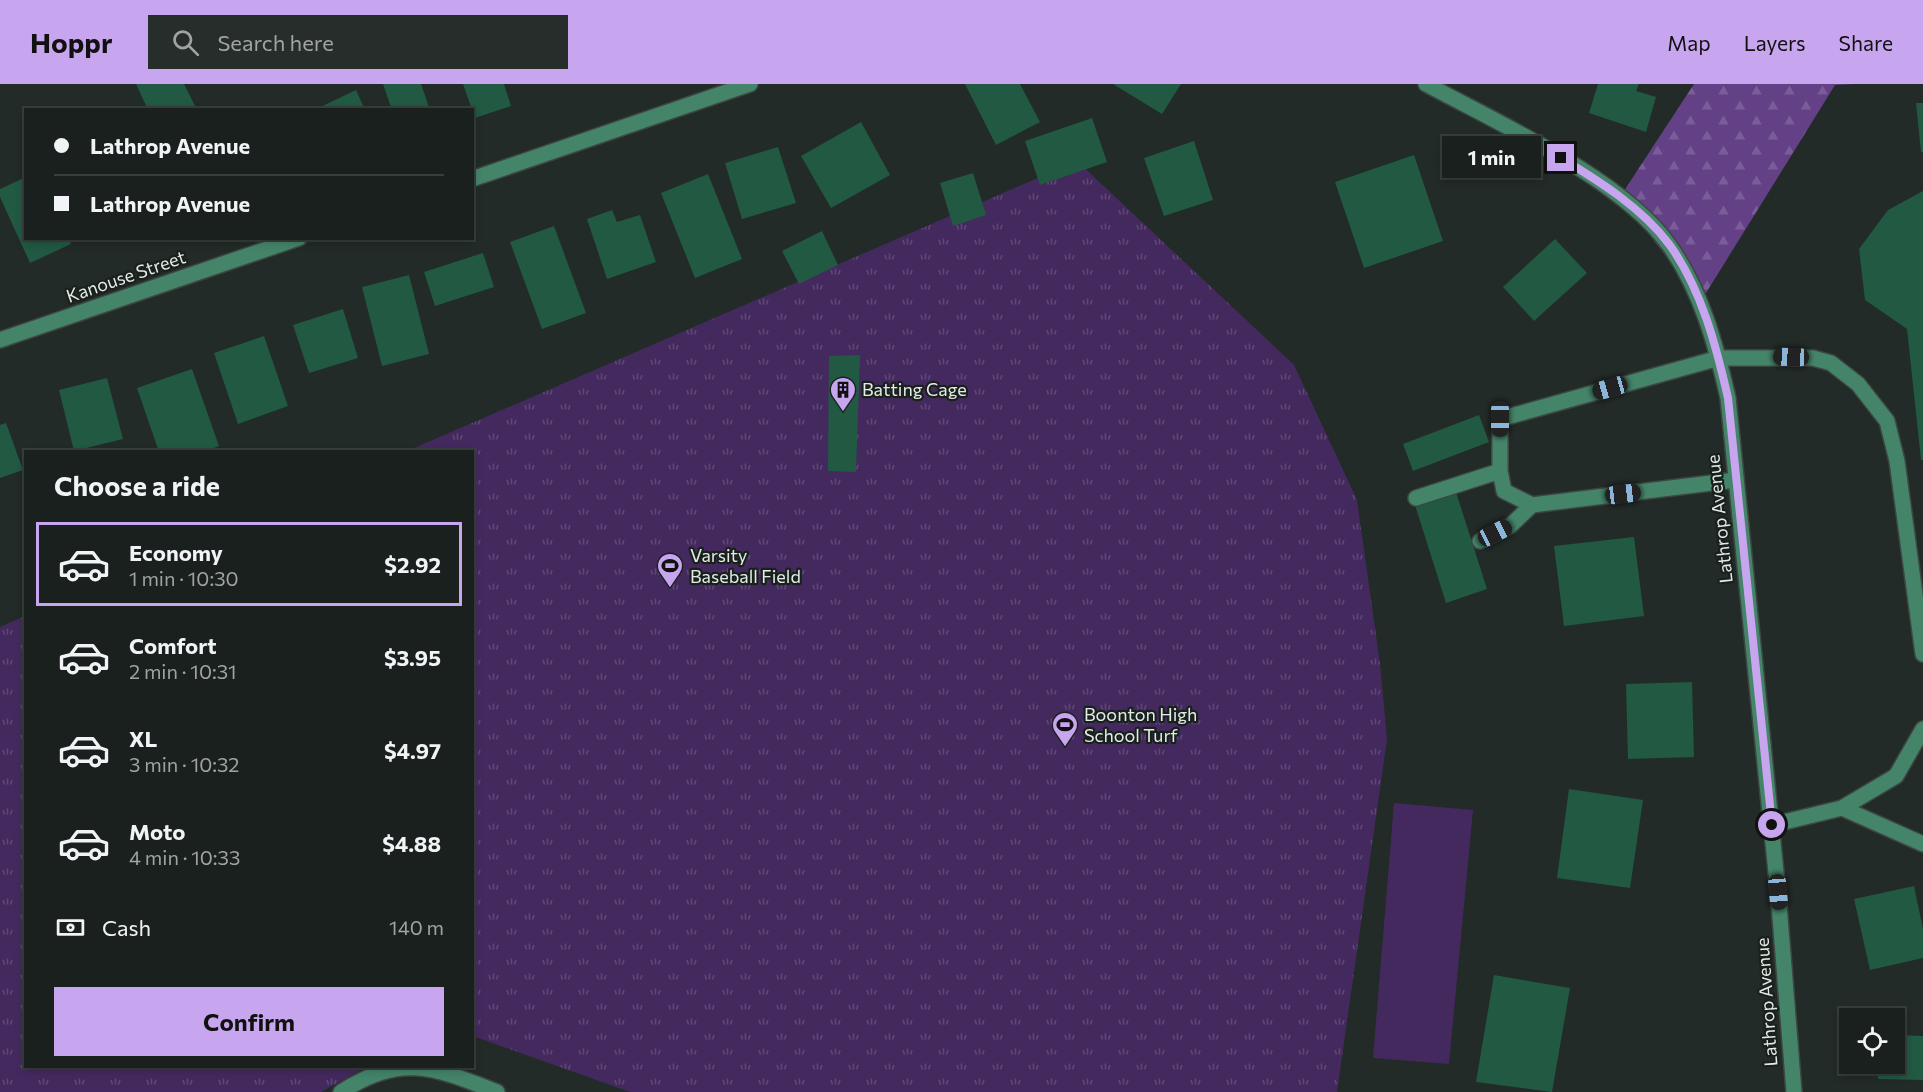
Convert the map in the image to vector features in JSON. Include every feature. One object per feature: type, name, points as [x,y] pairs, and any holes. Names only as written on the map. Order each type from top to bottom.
[{"type":"street","points":[[474,178],[750,84]]},
{"type":"street","name":"Lathrop Avenue","points":[[1426,84],[1580,169],[1636,209],[1668,244],[1693,285],[1719,358],[1728,398],[1772,825],[1794,1092]]},
{"type":"street","name":"Kanouse Street","points":[[0,340],[293,240]]},
{"type":"street","points":[[1736,480],[1532,505],[1504,491],[1500,471],[1500,419],[1719,358],[1814,358],[1831,363],[1858,384],[1887,421],[1897,460],[1923,654]]},
{"type":"street","points":[[1416,498],[1500,471]]},
{"type":"street","points":[[1480,541],[1510,526],[1532,505]]},
{"type":"street","points":[[1772,825],[1842,808],[1896,776],[1923,729]]},
{"type":"street","points":[[1842,808],[1923,844]]},
{"type":"street","points":[[341,1092],[377,1072],[400,1068]]},
{"type":"street","points":[[420,1068],[435,1069],[488,1090]]},
{"type":"green space","points":[[1694,84],[1854,84],[1835,85],[1701,301],[1620,197]]},
{"type":"green space","points":[[1077,161],[1294,365],[1357,500],[1380,664],[1387,739],[1337,1092],[630,1092],[474,1036],[474,450],[410,450]]},
{"type":"green space","points":[[24,616],[24,1068],[364,1068],[321,1092],[0,1092],[0,627]]},
{"type":"green space","points":[[1394,803],[1473,810],[1449,1064],[1373,1058]]},
{"type":"building","points":[[136,84],[184,84],[196,108],[147,108]]},
{"type":"building","points":[[383,84],[421,84],[429,108],[391,108]]},
{"type":"building","points":[[463,84],[504,84],[511,106],[475,118],[474,108],[471,108]]},
{"type":"building","points":[[965,84],[1020,84],[1040,122],[996,145]]},
{"type":"building","points":[[1113,84],[1181,84],[1162,114]]},
{"type":"building","points":[[1598,84],[1639,84],[1636,91],[1656,97],[1646,132],[1589,113]]},
{"type":"building","points":[[356,90],[364,108],[318,108]]},
{"type":"building","points":[[1916,103],[1923,103],[1923,152],[1921,152]]},
{"type":"building","points":[[1092,118],[1107,162],[1040,185],[1025,141]]},
{"type":"building","points":[[861,122],[890,175],[831,208],[801,156]]},
{"type":"building","points":[[1194,141],[1213,200],[1164,216],[1144,158]]},
{"type":"building","points":[[778,147],[796,203],[742,219],[725,163]]},
{"type":"building","points":[[1414,155],[1443,241],[1364,268],[1335,182]]},
{"type":"building","points":[[973,173],[986,215],[953,226],[940,183]]},
{"type":"building","points":[[708,174],[742,259],[695,278],[661,193]]},
{"type":"building","points":[[24,178],[24,240],[69,240],[71,244],[30,263],[0,197],[0,189]]},
{"type":"building","points":[[1923,191],[1923,460],[1921,460],[1907,329],[1865,300],[1859,249],[1888,210]]},
{"type":"building","points":[[612,210],[617,222],[640,215],[656,262],[607,279],[587,219]]},
{"type":"building","points":[[554,226],[586,313],[542,329],[510,242]]},
{"type":"building","points":[[822,231],[838,265],[799,284],[782,251]]},
{"type":"building","points":[[1555,239],[1587,273],[1534,321],[1503,287]]},
{"type":"building","points":[[483,253],[494,287],[435,306],[424,272]]},
{"type":"building","points":[[409,275],[429,354],[382,366],[362,287]]},
{"type":"building","points":[[343,309],[358,358],[309,373],[293,325]]},
{"type":"building","points":[[264,336],[288,406],[238,424],[214,353]]},
{"type":"building","name":"Batting Cage","points":[[860,355],[856,472],[828,471],[829,356]]},
{"type":"building","points":[[192,369],[219,446],[209,450],[158,450],[137,388]]},
{"type":"building","points":[[107,378],[123,439],[74,450],[59,390]]},
{"type":"building","points":[[1479,415],[1489,442],[1413,471],[1403,444]]},
{"type":"building","points":[[6,423],[23,470],[0,478],[0,425]]},
{"type":"building","points":[[1456,492],[1487,589],[1446,603],[1415,505]]},
{"type":"building","points":[[1634,537],[1644,616],[1564,626],[1554,546]]},
{"type":"building","points":[[1692,682],[1694,757],[1628,759],[1626,684]]},
{"type":"building","points":[[1569,789],[1643,800],[1630,888],[1557,878]]},
{"type":"building","points":[[1914,886],[1923,929],[1923,958],[1870,970],[1854,899]]},
{"type":"building","points":[[1494,975],[1570,988],[1552,1092],[1476,1082]]},
{"type":"building","points":[[1905,1035],[1923,1036],[1923,1080],[1878,1079],[1878,1074],[1905,1074]]},
{"type":"place","name":"Batting Cage","points":[[843,413]]},
{"type":"place","name":"Varsity Baseball Field","points":[[670,589]]},
{"type":"place","name":"Boonton High School Turf","points":[[1065,748]]},
{"type":"route","points":[[1561,158],[1636,209],[1668,244],[1693,285],[1717,352],[1728,398],[1772,825]]}]
